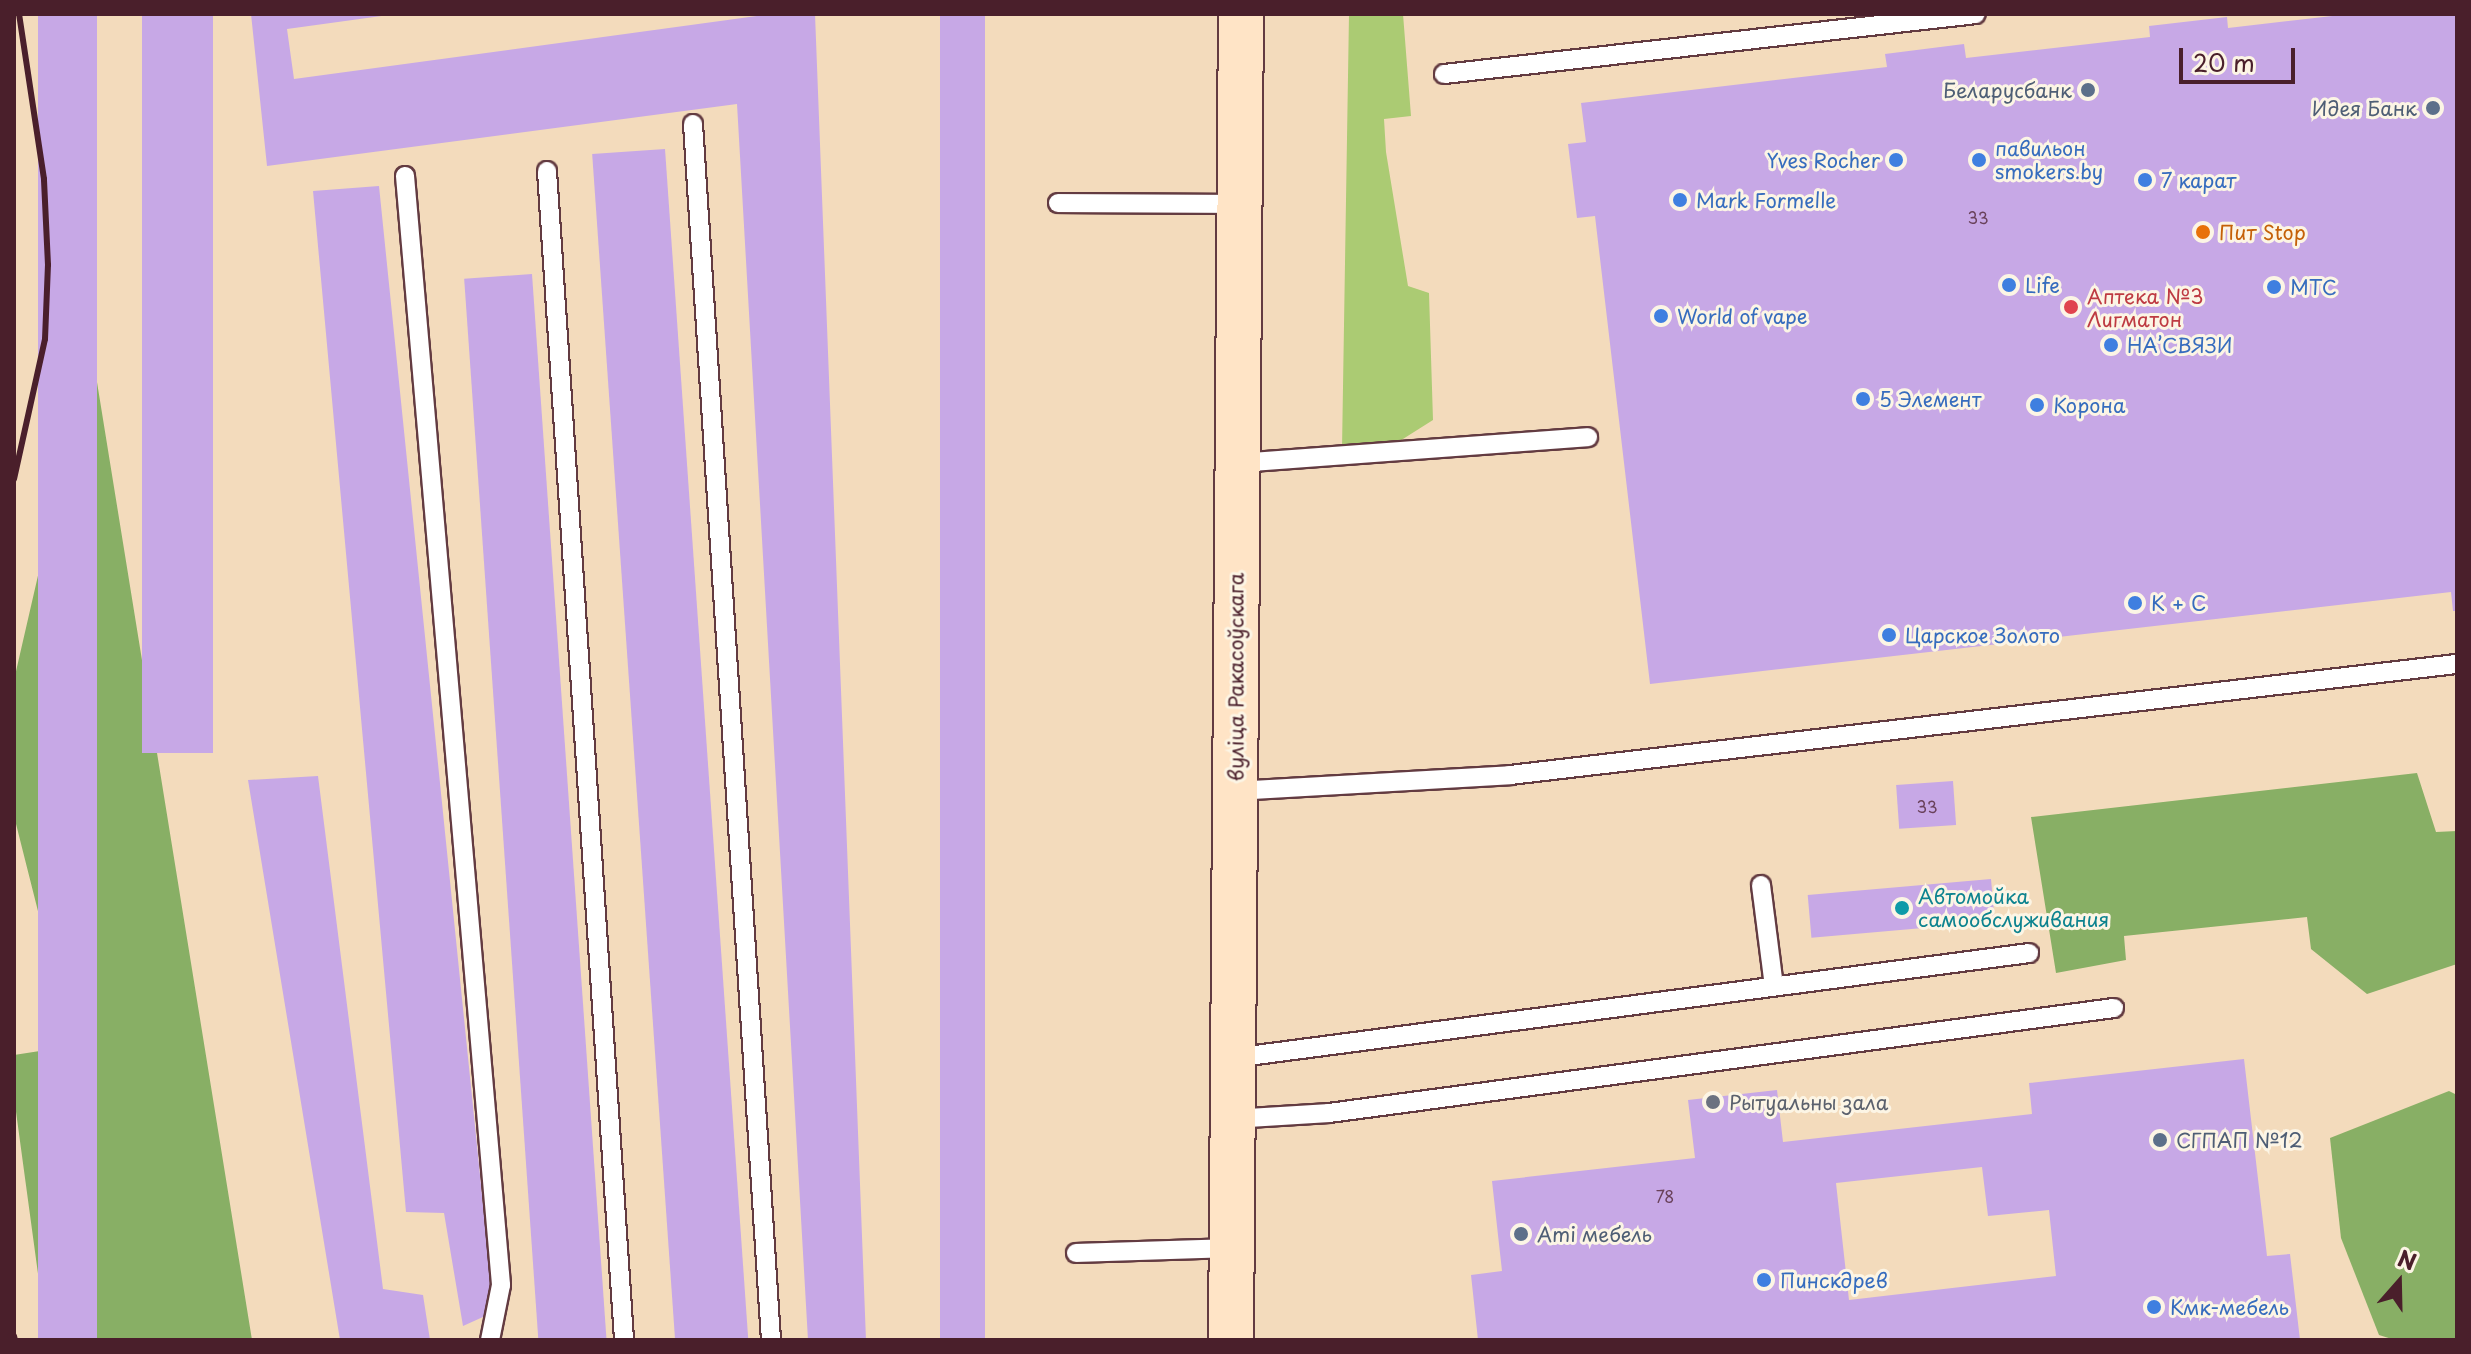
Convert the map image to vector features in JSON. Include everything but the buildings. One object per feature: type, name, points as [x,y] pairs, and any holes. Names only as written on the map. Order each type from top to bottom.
[{"type":"main road","name":"вуліца Ракасоўскага","points":[[1231,1340],[1241,14]]},
{"type":"lane","points":[[1444,74],[1976,14]]},
{"type":"lane","points":[[693,124],[771,1340]]},
{"type":"lane","points":[[547,171],[624,1340]]},
{"type":"lane","points":[[405,176],[501,1285],[490,1340]]},
{"type":"lane","points":[[1058,203],[1240,204]]},
{"type":"lane","points":[[1237,463],[1588,437]]},
{"type":"lane","points":[[1235,791],[1510,775],[2457,664]]},
{"type":"lane","points":[[1761,885],[1774,986]]},
{"type":"lane","points":[[1233,1058],[2029,953]]},
{"type":"lane","points":[[1233,1119],[1329,1113],[2114,1008]]},
{"type":"lane","points":[[1076,1253],[1232,1248]]},
{"type":"green space","points":[[1349,14],[1403,14],[1411,116],[1384,119],[1386,152],[1408,286],[1429,293],[1433,420],[1395,444],[1342,449]]},
{"type":"green space","points":[[91,345],[252,1340],[47,1340],[14,1097],[14,1055],[72,1046],[14,816],[14,680]]},
{"type":"green space","points":[[2417,773],[2436,832],[2457,831],[2457,964],[2367,994],[2311,949],[2307,917],[2124,936],[2126,960],[2056,973],[2031,817]]},
{"type":"green space","points":[[2449,1091],[2457,1095],[2457,1340],[2395,1340],[2379,1335],[2341,1238],[2330,1138]]},
{"type":"railway","points":[[14,479],[45,339],[48,265],[44,179],[19,14]]},
{"type":"railway","points":[[14,1336],[15,1340]]},
{"type":"place","name":"Беларусбанк","points":[[2088,90]]},
{"type":"place","name":"Идея Банк","points":[[2433,108]]},
{"type":"place","name":"Yves Rocher","points":[[1896,160]]},
{"type":"place","name":"павильон smokers.by","points":[[1979,160]]},
{"type":"place","name":"7 карат","points":[[2145,180]]},
{"type":"place","name":"Mark Formelle","points":[[1680,200]]},
{"type":"place","name":"Пит Stop","points":[[2203,232]]},
{"type":"place","name":"Life","points":[[2009,285]]},
{"type":"place","name":"МТС","points":[[2274,287]]},
{"type":"place","name":"Аптека №3 Лигматон","points":[[2071,307]]},
{"type":"place","name":"World of vape","points":[[1661,316]]},
{"type":"place","name":"НАʼСВЯЗИ","points":[[2111,345]]},
{"type":"place","name":"5 Элемент","points":[[1863,399]]},
{"type":"place","name":"Корона","points":[[2037,405]]},
{"type":"place","name":"К + С","points":[[2135,603]]},
{"type":"place","name":"Царское Золото","points":[[1889,635]]},
{"type":"place","name":"Автомойка самообслуживания","points":[[1902,908]]},
{"type":"place","name":"Рытуальны зала","points":[[1713,1102]]},
{"type":"place","name":"СГПАП №12","points":[[2160,1140]]},
{"type":"place","name":"Ami мебель","points":[[1521,1234]]},
{"type":"place","name":"Пинскдрев","points":[[1764,1280]]},
{"type":"place","name":"Кмк-мебель","points":[[2154,1307]]}]
